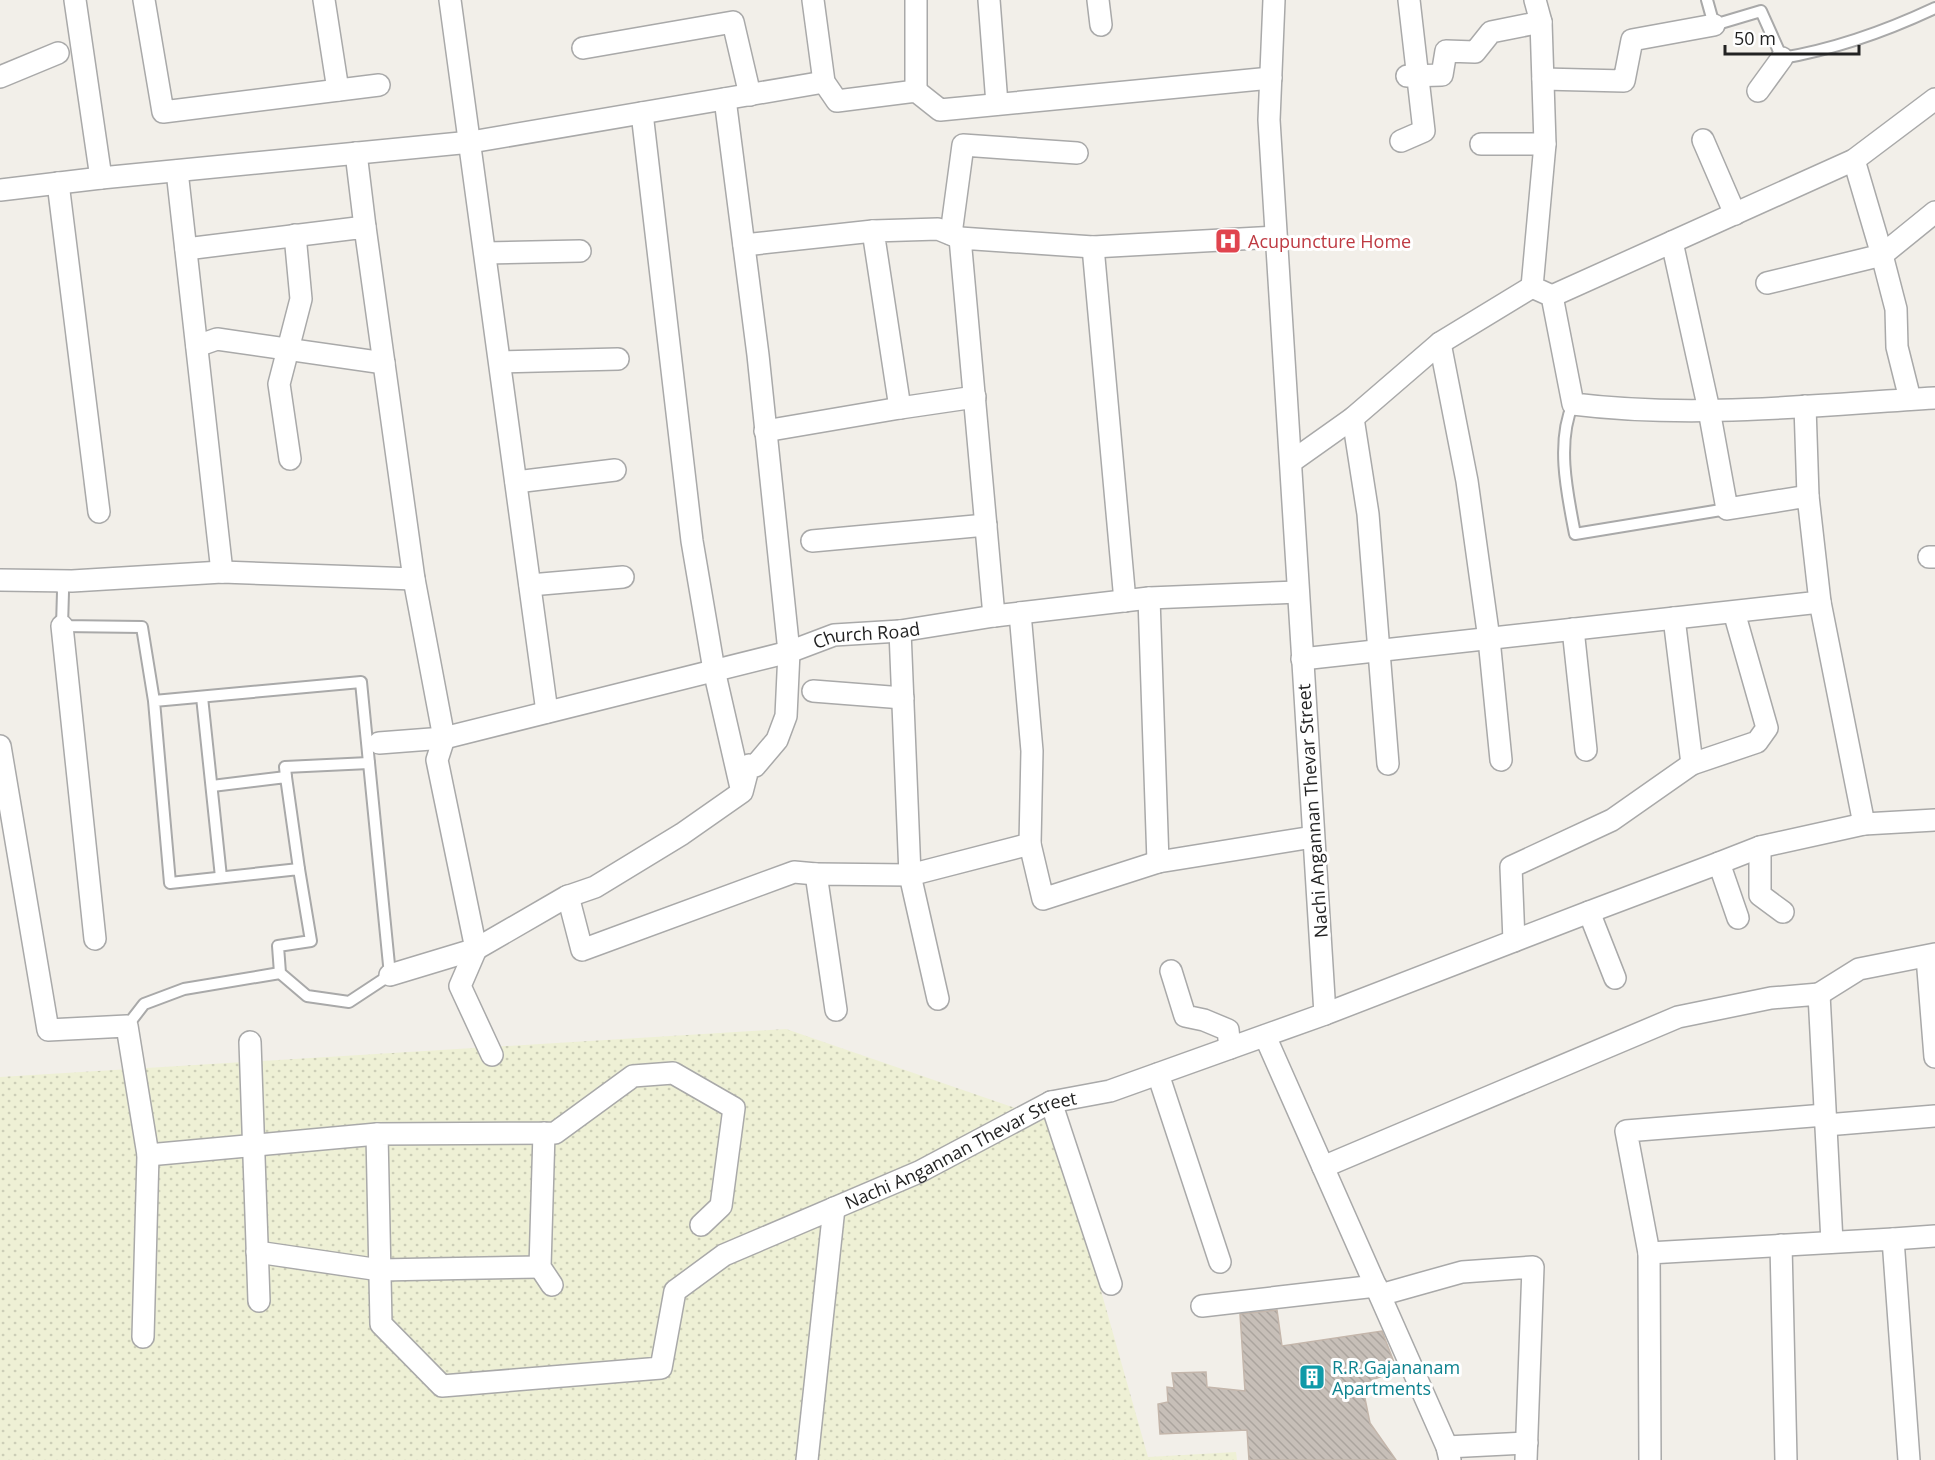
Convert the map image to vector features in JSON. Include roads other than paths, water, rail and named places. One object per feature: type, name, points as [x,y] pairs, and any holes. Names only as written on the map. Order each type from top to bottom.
[{"type":"street","points":[[75,0],[100,178]]},
{"type":"street","points":[[144,0],[163,112],[379,85]]},
{"type":"street","points":[[324,0],[338,90]]},
{"type":"street","points":[[450,0],[547,712]]},
{"type":"street","points":[[813,0],[824,82],[837,101],[916,91],[940,110],[1271,78]]},
{"type":"street","points":[[916,0],[916,91]]},
{"type":"street","points":[[989,0],[997,104]]},
{"type":"street","points":[[1098,0],[1101,25]]},
{"type":"street","name":"Nachi Angannan Thevar Street","points":[[377,1134],[381,1324],[442,1386],[661,1368],[675,1291],[724,1255],[919,1172],[1051,1102],[1110,1091],[1324,1014],[1269,120],[1274,0]]},
{"type":"street","points":[[1401,141],[1424,131],[1413,77],[1409,0]]},
{"type":"street","points":[[1532,287],[1545,144],[1541,22],[1535,0]]},
{"type":"street","points":[[583,48],[733,22],[750,95]]},
{"type":"street","points":[[1413,77],[1442,75],[1446,51],[1475,52],[1491,32],[1541,22]]},
{"type":"street","points":[[1543,79],[1624,81],[1632,40],[1714,25]]},
{"type":"street","points":[[0,76],[58,53]]},
{"type":"street","points":[[1758,91],[1782,58]]},
{"type":"street","points":[[0,190],[471,142],[824,82]]},
{"type":"street","points":[[390,975],[476,949],[568,896],[595,887],[682,834],[742,792],[749,765],[755,766],[777,740],[786,716],[789,652],[744,245],[725,99]]},
{"type":"street","points":[[1532,287],[1552,296],[1854,160],[1935,99]]},
{"type":"street","points":[[642,113],[692,542],[714,670],[742,792]]},
{"type":"street","points":[[1703,140],[1735,214]]},
{"type":"street","points":[[1481,144],[1545,144]]},
{"type":"street","points":[[994,616],[975,397],[956,236],[963,145],[1077,153]]},
{"type":"street","points":[[356,153],[414,579],[444,738],[437,760],[476,949],[460,986],[492,1054]]},
{"type":"street","points":[[1854,160],[1896,309],[1897,347],[1910,399]]},
{"type":"street","points":[[177,171],[222,572]]},
{"type":"street","points":[[58,183],[99,512]]},
{"type":"street","points":[[1767,283],[1882,255],[1935,212]]},
{"type":"street","points":[[186,249],[365,227]]},
{"type":"street","points":[[744,245],[873,231],[938,229],[956,236],[1092,247],[1276,237]]},
{"type":"street","points":[[873,231],[900,408]]},
{"type":"street","points":[[290,459],[279,384],[301,299],[295,236]]},
{"type":"street","points":[[1671,242],[1709,410],[1727,509],[1808,496]]},
{"type":"street","points":[[1092,247],[1125,601]]},
{"type":"street","points":[[485,252],[580,251]]},
{"type":"street","points":[[1291,462],[1353,418],[1440,343],[1532,287]]},
{"type":"street","points":[[1552,296],[1574,404],[1617,409],[1761,411],[1935,398]]},
{"type":"street","points":[[197,346],[217,339],[384,363]]},
{"type":"street","points":[[1440,343],[1467,481],[1489,639],[1501,760]]},
{"type":"street","points":[[500,362],[618,359]]},
{"type":"street","points":[[765,431],[975,397]]},
{"type":"street","points":[[1805,406],[1808,496],[1820,602],[1864,824]]},
{"type":"street","points":[[1353,418],[1368,514],[1388,765]]},
{"type":"street","points":[[516,482],[615,470]]},
{"type":"street","points":[[812,541],[986,525]]},
{"type":"street","points":[[0,580],[60,581],[222,572],[414,579]]},
{"type":"street","points":[[530,585],[623,577]]},
{"type":"street","name":"Church Road","points":[[373,744],[444,738],[789,652],[834,635],[900,630],[994,616],[1149,598],[1298,592]]},
{"type":"street","points":[[1149,598],[1158,862]]},
{"type":"street","points":[[1302,659],[1820,602]]},
{"type":"street","points":[[1514,941],[1511,867],[1612,820],[1692,764],[1757,742],[1767,729],[1734,612]]},
{"type":"street","points":[[1020,613],[1032,751],[1030,844],[1044,899],[1158,862],[1313,837]]},
{"type":"street","points":[[1674,618],[1692,764]]},
{"type":"street","points":[[62,626],[95,939]]},
{"type":"street","points":[[1573,629],[1586,750]]},
{"type":"street","points":[[900,630],[910,875],[938,999]]},
{"type":"street","points":[[813,691],[903,698]]},
{"type":"street","points":[[0,746],[48,1030],[128,1026],[148,1155],[143,1337]]},
{"type":"street","points":[[1324,1014],[1760,847],[1864,824],[1935,820]]},
{"type":"street","points":[[568,896],[582,950],[794,872],[910,875],[1030,844]]},
{"type":"street","points":[[1760,847],[1760,895],[1783,912]]},
{"type":"street","points":[[1719,863],[1738,918]]},
{"type":"street","points":[[816,874],[836,1010]]},
{"type":"street","points":[[1589,912],[1615,978]]},
{"type":"street","points":[[1323,1167],[1678,1017],[1770,998],[1819,994],[1859,969],[1931,955],[1935,1057]]},
{"type":"street","points":[[1171,971],[1185,1016],[1204,1020],[1228,1030],[1230,1048]]},
{"type":"street","points":[[1819,994],[1832,1242]]},
{"type":"street","points":[[1202,1306],[1378,1290],[1462,1272],[1533,1267],[1526,1452],[1449,1454],[1378,1290],[1265,1035]]},
{"type":"street","points":[[250,1042],[259,1301]]},
{"type":"street","points":[[148,1155],[377,1134],[555,1133],[633,1076],[673,1073],[734,1108],[721,1206],[701,1225]]},
{"type":"street","points":[[1158,1074],[1220,1262]]},
{"type":"street","points":[[1051,1102],[1111,1284]]},
{"type":"street","points":[[1650,1460],[1649,1253],[1626,1131],[1935,1116]]},
{"type":"street","points":[[544,1133],[540,1267],[552,1285]]},
{"type":"street","points":[[807,1460],[834,1208]]},
{"type":"street","points":[[1649,1253],[1935,1236]]},
{"type":"street","points":[[1893,1239],[1909,1460]]},
{"type":"street","points":[[1781,1245],[1786,1460]]},
{"type":"street","points":[[257,1252],[380,1270],[540,1267]]},
{"type":"lane","points":[[1707,0],[1714,25],[1761,11],[1782,58],[1818,52],[1887,30],[1935,8]]},
{"type":"lane","points":[[1574,404],[1565,422],[1567,494],[1575,534],[1727,509]]},
{"type":"lane","points":[[60,581],[63,592],[62,626],[142,627],[154,701],[170,883],[299,869]]},
{"type":"lane","points":[[154,701],[362,682],[373,744],[369,763],[390,975],[349,1002],[307,996],[280,973],[278,946],[311,941],[285,767],[369,763]]},
{"type":"lane","points":[[202,698],[221,877]]},
{"type":"lane","points":[[212,786],[286,777]]},
{"type":"lane","points":[[128,1026],[144,1004],[184,989],[280,973]]},
{"type":"place","name":"Acupuncture Home","points":[[1228,241]]},
{"type":"place","name":"R.R.Gajananam Apartments","points":[[1312,1377]]}]
